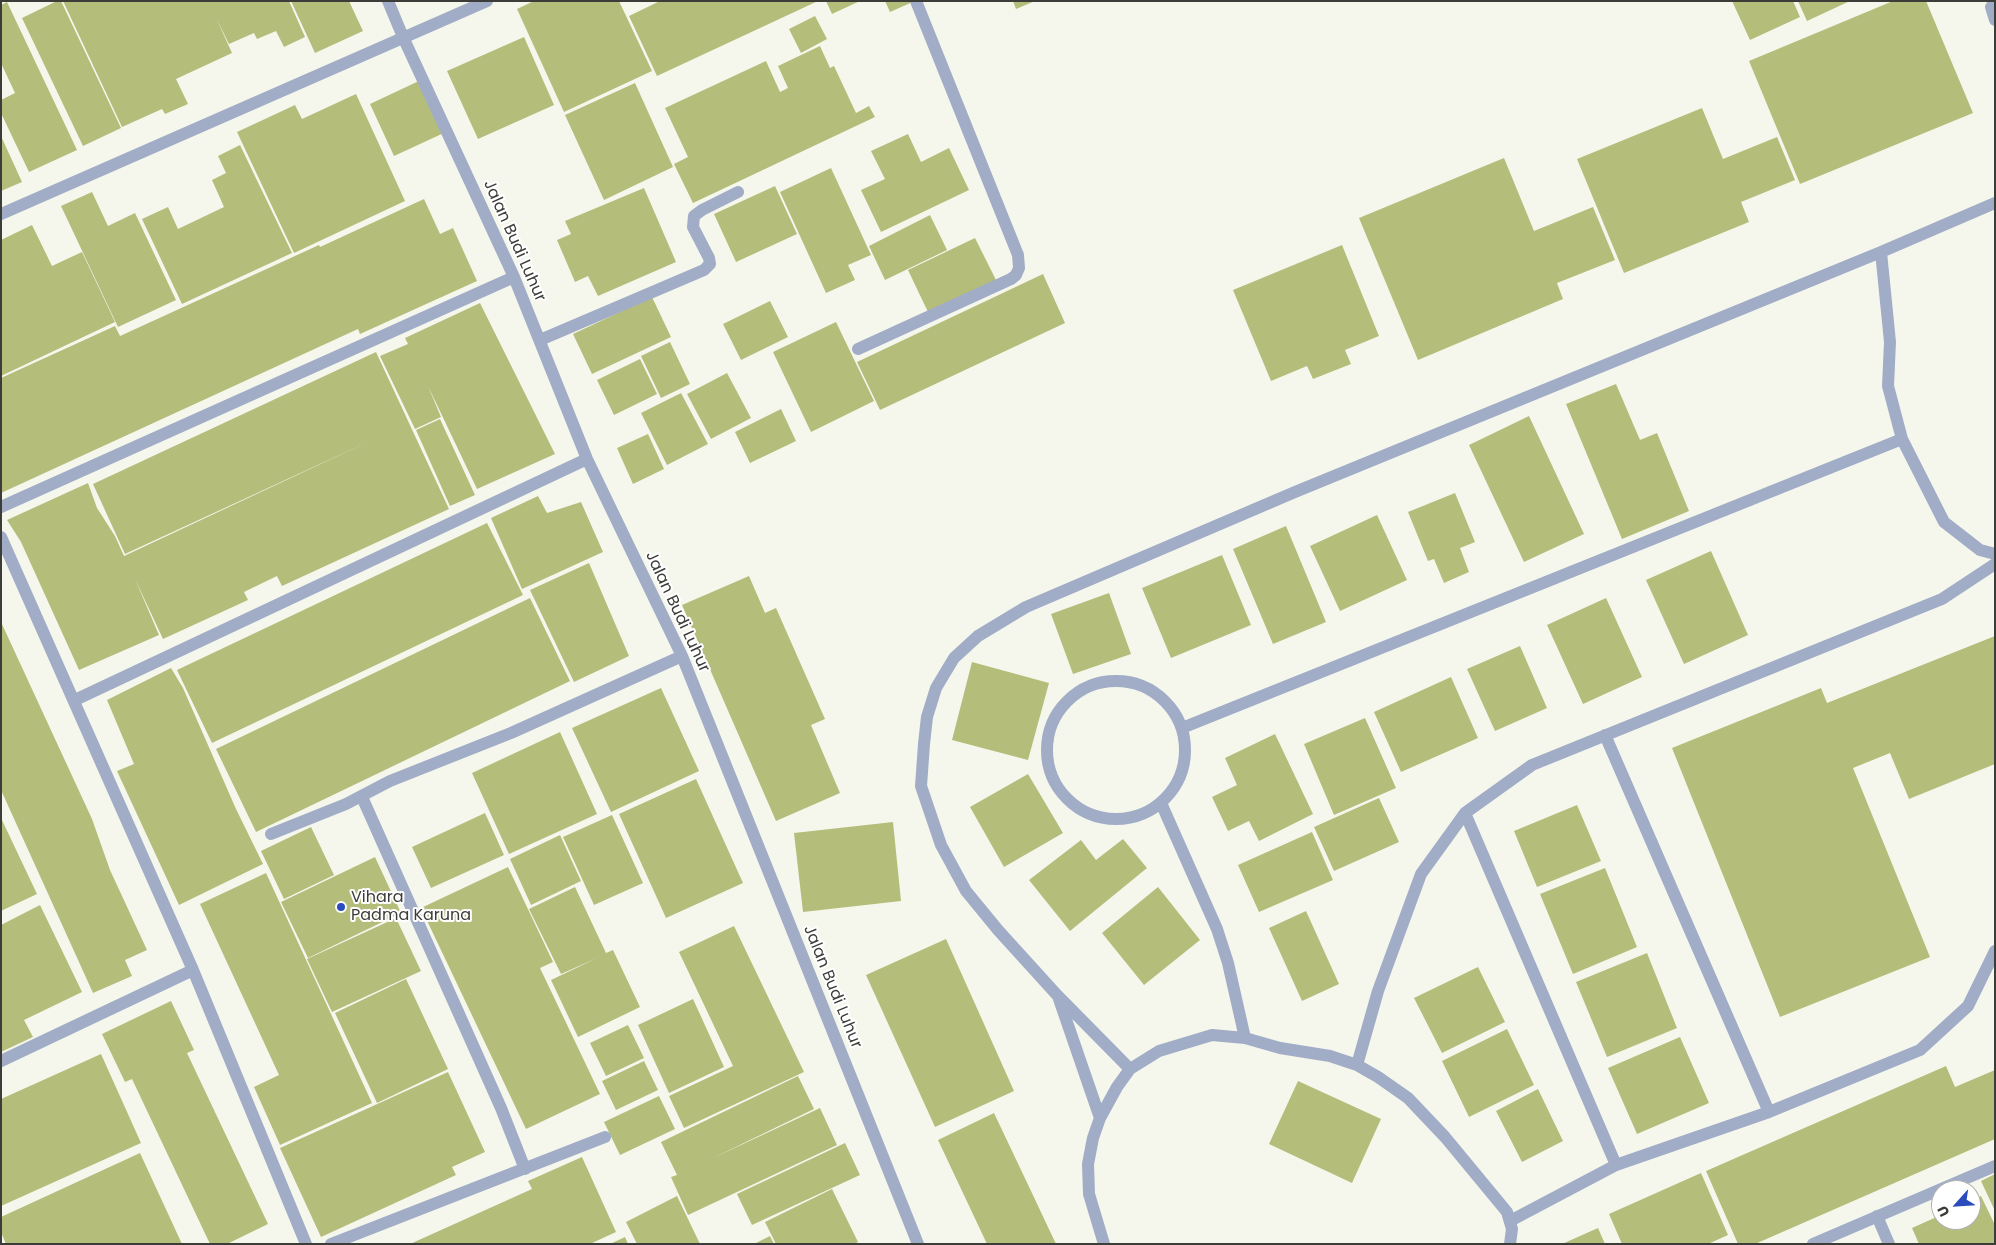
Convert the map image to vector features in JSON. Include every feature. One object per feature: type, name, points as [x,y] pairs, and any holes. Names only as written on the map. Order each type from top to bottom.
[{"type":"street","name":"Jalan Budi Luhur","points":[[388,1],[514,278],[587,459],[682,656],[918,1244]]},
{"type":"street","points":[[1,214],[487,1]]},
{"type":"street","points":[[858,349],[1011,279],[1016,275],[1019,268],[1018,255],[916,1]]},
{"type":"street","points":[[1991,7],[1995,20]]},
{"type":"street","points":[[540,340],[704,270],[710,264],[709,258],[693,227],[694,216],[738,192]]},
{"type":"street","points":[[1130,1069],[1057,995],[998,930],[966,891],[940,845],[922,786],[927,717],[936,688],[954,658],[978,636],[1026,607],[1295,492],[1995,204]]},
{"type":"street","points":[[1882,252],[1890,342],[1888,386],[1902,439],[1944,522],[1980,550],[1995,554]]},
{"type":"street","points":[[1,507],[514,278]]},
{"type":"street","points":[[1182,728],[1902,439]]},
{"type":"street","points":[[75,700],[587,459]]},
{"type":"street","points":[[1,537],[75,700],[193,970],[306,1244]]},
{"type":"street","points":[[1357,1065],[1378,991],[1421,874],[1465,813],[1532,765],[1942,599],[1995,564]]},
{"type":"street","points":[[272,834],[362,796],[390,782],[511,732],[682,656]]},
{"type":"street","points":[[1112,681],[1131,682],[1148,688],[1162,698],[1174,712],[1182,728],[1186,746],[1184,764],[1178,782],[1161,803],[1138,816],[1121,820],[1102,818],[1085,812],[1071,802],[1059,788],[1051,772],[1047,754],[1049,736],[1055,719],[1065,703],[1078,692],[1095,684],[1112,681]]},
{"type":"street","points":[[1605,735],[1769,1112]]},
{"type":"street","points":[[362,796],[501,1108],[525,1169]]},
{"type":"street","points":[[1161,803],[1217,929],[1228,963],[1245,1038]]},
{"type":"street","points":[[1465,813],[1616,1165]]},
{"type":"street","points":[[1510,1220],[1616,1165],[1769,1112],[1920,1050],[1968,1006],[1995,951]]},
{"type":"street","points":[[1,1061],[193,970]]},
{"type":"street","points":[[1057,995],[1100,1118]]},
{"type":"street","points":[[1104,1244],[1088,1194],[1088,1164],[1093,1138],[1100,1118],[1117,1087],[1130,1069],[1159,1051],[1212,1035],[1245,1038],[1280,1048],[1330,1056],[1357,1065],[1408,1098],[1451,1144],[1507,1212],[1512,1229],[1510,1244]]},
{"type":"street","points":[[331,1244],[605,1137]]},
{"type":"street","points":[[1813,1244],[1995,1166]]},
{"type":"street","points":[[1877,1216],[1889,1244]]},
{"type":"building","points":[[57,1],[61,1],[121,128],[83,146],[22,18]]},
{"type":"building","points":[[63,1],[289,1],[305,37],[284,47],[276,31],[257,39],[254,33],[229,44],[217,20],[232,53],[176,79],[188,104],[165,114],[162,109],[122,127]]},
{"type":"building","points":[[291,1],[349,1],[363,31],[315,53]]},
{"type":"building","points":[[534,1],[619,1],[652,71],[564,112],[517,9]]},
{"type":"building","points":[[660,1],[818,1],[657,76],[629,16]]},
{"type":"building","points":[[826,1],[860,1],[832,14]]},
{"type":"building","points":[[885,1],[915,1],[890,12]]},
{"type":"building","points":[[1013,1],[1035,1],[1016,9]]},
{"type":"building","points":[[1732,1],[1793,1],[1800,17],[1750,40]]},
{"type":"building","points":[[1798,1],[1850,1],[1807,21]]},
{"type":"building","points":[[1893,1],[1926,1],[1973,113],[1800,184],[1749,61]]},
{"type":"building","points":[[7,2],[77,150],[29,172],[1,113],[1,100],[15,93],[1,63],[1,5]]},
{"type":"building","points":[[815,16],[827,39],[801,53],[789,29]]},
{"type":"building","points":[[524,37],[554,105],[478,139],[447,71]]},
{"type":"building","points":[[820,46],[830,68],[834,66],[856,113],[869,106],[875,117],[693,203],[674,164],[688,157],[665,108],[766,61],[780,92],[788,88],[778,66]]},
{"type":"building","points":[[421,80],[446,132],[394,156],[370,104]]},
{"type":"building","points":[[635,83],[673,167],[604,200],[565,115]]},
{"type":"building","points":[[356,94],[405,201],[294,253],[237,132],[295,105],[302,119]]},
{"type":"building","points":[[1702,108],[1723,159],[1777,137],[1795,180],[1741,202],[1749,222],[1624,273],[1577,159]]},
{"type":"building","points":[[908,134],[921,162],[949,148],[969,190],[881,232],[861,190],[885,179],[871,151]]},
{"type":"building","points":[[1,136],[22,182],[1,191]]},
{"type":"building","points":[[240,145],[292,253],[182,304],[142,219],[168,207],[178,229],[224,207],[212,180],[226,173],[218,156]]},
{"type":"building","points":[[1504,158],[1534,231],[1593,207],[1615,260],[1557,283],[1563,299],[1418,360],[1359,218]]},
{"type":"building","points":[[831,168],[871,255],[848,265],[855,280],[826,293],[780,192]]},
{"type":"building","points":[[775,186],[797,234],[736,262],[714,214]]},
{"type":"building","points":[[644,188],[676,262],[598,296],[588,276],[575,282],[557,240],[571,234],[565,221]]},
{"type":"building","points":[[92,192],[108,226],[135,213],[176,300],[118,327],[61,206]]},
{"type":"building","points":[[424,199],[440,234],[453,228],[477,281],[360,334],[358,329],[1,493],[1,378],[115,326],[120,336]]},
{"type":"building","points":[[930,215],[947,250],[885,280],[869,246]]},
{"type":"building","points":[[32,225],[52,266],[82,252],[115,322],[1,376],[1,240]]},
{"type":"building","points":[[975,238],[996,280],[928,312],[908,270]]},
{"type":"building","points":[[1342,245],[1379,336],[1345,350],[1351,364],[1313,379],[1307,366],[1271,381],[1233,290]]},
{"type":"building","points":[[1043,274],[1065,323],[880,410],[857,362]]},
{"type":"building","points":[[652,297],[671,337],[592,374],[573,334]]},
{"type":"building","points":[[770,301],[788,337],[741,360],[723,324]]},
{"type":"building","points":[[480,303],[555,454],[477,489],[428,386],[441,417],[415,429],[380,356],[408,344],[405,338]]},
{"type":"building","points":[[836,322],[874,401],[811,432],[773,352]]},
{"type":"building","points":[[670,342],[690,384],[661,398],[641,356]]},
{"type":"building","points":[[376,352],[449,509],[282,586],[277,576],[244,592],[248,600],[163,639],[135,579],[159,635],[79,670],[21,542],[7,520],[88,483],[97,508],[115,536],[124,556],[372,440],[125,554],[93,484]]},
{"type":"building","points":[[640,359],[657,394],[614,415],[597,380]]},
{"type":"building","points":[[727,373],[751,418],[711,439],[687,394]]},
{"type":"building","points":[[1616,384],[1640,440],[1657,433],[1689,511],[1622,539],[1566,404]]},
{"type":"building","points":[[681,393],[708,444],[667,465],[641,413]]},
{"type":"building","points":[[781,409],[796,441],[750,463],[735,432]]},
{"type":"building","points":[[1529,416],[1584,534],[1524,562],[1469,445]]},
{"type":"building","points":[[440,419],[475,495],[450,506],[416,430]]},
{"type":"building","points":[[648,434],[664,469],[633,484],[617,448]]},
{"type":"building","points":[[1455,493],[1475,542],[1460,548],[1469,572],[1444,583],[1434,559],[1428,561],[1408,512]]},
{"type":"building","points":[[538,496],[547,513],[581,502],[603,552],[522,589],[491,518]]},
{"type":"building","points":[[1377,515],[1407,580],[1340,611],[1310,546]]},
{"type":"building","points":[[487,523],[523,595],[212,743],[177,670]]},
{"type":"building","points":[[1286,526],[1326,622],[1273,644],[1233,549]]},
{"type":"building","points":[[1711,551],[1748,635],[1684,664],[1646,580]]},
{"type":"building","points":[[1222,555],[1251,625],[1171,658],[1142,588]]},
{"type":"building","points":[[589,563],[629,656],[574,682],[530,590]]},
{"type":"building","points":[[749,576],[765,613],[776,608],[825,719],[811,725],[840,793],[776,821],[682,605]]},
{"type":"building","points":[[1109,593],[1131,654],[1073,674],[1051,614]]},
{"type":"building","points":[[530,598],[570,681],[256,832],[216,749]]},
{"type":"building","points":[[1606,598],[1642,677],[1583,704],[1547,625]]},
{"type":"building","points":[[1,622],[92,819],[110,870],[147,950],[125,960],[132,976],[93,993],[1,790]]},
{"type":"building","points":[[1995,636],[1995,764],[1909,799],[1890,753],[1853,768],[1930,957],[1780,1017],[1672,748],[1821,688],[1827,703]]},
{"type":"building","points":[[1520,646],[1547,708],[1495,731],[1467,669]]},
{"type":"building","points":[[972,662],[1049,683],[1028,760],[952,740]]},
{"type":"building","points":[[171,668],[183,688],[236,809],[263,864],[179,905],[117,771],[134,764],[107,700]]},
{"type":"building","points":[[1451,677],[1478,738],[1401,772],[1374,712]]},
{"type":"building","points":[[661,688],[699,771],[611,812],[572,728]]},
{"type":"building","points":[[1365,718],[1396,788],[1334,815],[1304,744]]},
{"type":"building","points":[[560,732],[597,814],[509,854],[472,773]]},
{"type":"building","points":[[1275,734],[1313,814],[1259,841],[1249,821],[1228,831],[1212,797],[1237,785],[1225,758]]},
{"type":"building","points":[[1028,774],[1063,833],[1004,867],[970,807]]},
{"type":"building","points":[[696,779],[743,883],[666,918],[619,814]]},
{"type":"building","points":[[1379,798],[1399,842],[1334,871],[1314,827]]},
{"type":"building","points":[[1577,805],[1601,861],[1537,887],[1514,831]]},
{"type":"building","points":[[485,813],[504,855],[431,888],[412,847]]},
{"type":"building","points":[[612,815],[643,883],[594,905],[563,837]]},
{"type":"building","points":[[1,818],[37,894],[1,911]]},
{"type":"building","points":[[893,822],[901,901],[803,912],[794,833]]},
{"type":"building","points":[[311,827],[334,875],[284,899],[261,851]]},
{"type":"building","points":[[1312,832],[1333,880],[1259,912],[1238,865]]},
{"type":"building","points":[[560,835],[581,881],[531,905],[510,859]]},
{"type":"building","points":[[1123,839],[1147,868],[1070,931],[1029,880],[1081,840],[1096,860]]},
{"type":"building","name":"Vihara Padma Karuna","points":[[375,857],[401,913],[308,958],[281,902]]},
{"type":"building","points":[[508,867],[553,962],[540,968],[600,1094],[526,1129],[421,908]]},
{"type":"building","points":[[1605,868],[1637,947],[1573,974],[1540,894]]},
{"type":"building","points":[[266,873],[372,1103],[280,1145],[254,1087],[279,1075],[200,904]]},
{"type":"building","points":[[575,887],[606,953],[613,950],[640,1007],[578,1037],[551,980],[597,958],[561,974],[529,909]]},
{"type":"building","points":[[1158,887],[1200,940],[1144,985],[1102,933]]},
{"type":"building","points":[[40,905],[82,992],[24,1020],[33,1037],[1,1052],[1,925]]},
{"type":"building","points":[[1306,911],[1339,984],[1302,1001],[1269,928]]},
{"type":"building","points":[[396,918],[421,971],[332,1012],[307,959]]},
{"type":"building","points":[[734,926],[804,1072],[684,1128],[669,1096],[733,1066],[679,952]]},
{"type":"building","points":[[946,939],[1014,1091],[935,1127],[866,975]]},
{"type":"building","points":[[1647,953],[1677,1028],[1607,1057],[1576,982]]},
{"type":"building","points":[[1478,967],[1505,1022],[1442,1053],[1414,998]]},
{"type":"building","points":[[406,979],[448,1069],[377,1103],[335,1013]]},
{"type":"building","points":[[693,999],[724,1067],[669,1093],[638,1025]]},
{"type":"building","points":[[171,1001],[194,1050],[187,1053],[268,1224],[227,1244],[210,1244],[132,1079],[125,1082],[102,1034]]},
{"type":"building","points":[[628,1025],[644,1058],[606,1076],[590,1043]]},
{"type":"building","points":[[1507,1029],[1534,1085],[1469,1117],[1442,1061]]},
{"type":"building","points":[[1680,1037],[1709,1103],[1637,1134],[1608,1068]]},
{"type":"building","points":[[101,1054],[141,1143],[1,1206],[1,1099]]},
{"type":"building","points":[[644,1061],[658,1090],[616,1110],[602,1081]]},
{"type":"building","points":[[1946,1066],[1955,1087],[1995,1070],[1995,1139],[1755,1244],[1738,1244],[1706,1171]]},
{"type":"building","points":[[448,1072],[485,1152],[452,1167],[456,1175],[321,1237],[280,1148]]},
{"type":"building","points":[[798,1076],[814,1109],[711,1159],[820,1108],[837,1145],[688,1215],[671,1177],[677,1175],[661,1142]]},
{"type":"building","points":[[1298,1081],[1381,1119],[1352,1183],[1269,1144]]},
{"type":"building","points":[[1538,1089],[1563,1141],[1522,1162],[1496,1111]]},
{"type":"building","points":[[659,1096],[675,1129],[620,1155],[604,1122]]},
{"type":"building","points":[[994,1113],[1056,1244],[987,1244],[938,1140]]},
{"type":"building","points":[[845,1143],[860,1175],[752,1225],[737,1194]]},
{"type":"building","points":[[140,1153],[182,1244],[6,1244],[1,1232],[1,1217]]},
{"type":"building","points":[[582,1157],[616,1232],[590,1244],[410,1244],[532,1189],[528,1181]]},
{"type":"building","points":[[1701,1173],[1728,1235],[1708,1244],[1622,1244],[1609,1214]]},
{"type":"building","points":[[1995,1174],[1995,1211],[1981,1181]]},
{"type":"building","points":[[832,1189],[858,1242],[854,1244],[776,1244],[765,1222]]},
{"type":"building","points":[[677,1196],[700,1244],[637,1244],[626,1222]]},
{"type":"building","points":[[1981,1196],[1995,1225],[1995,1244],[1919,1244],[1912,1228],[1931,1219],[1931,1230],[1981,1230]]},
{"type":"building","points":[[1598,1228],[1605,1244],[1562,1244]]},
{"type":"building","points":[[770,1236],[774,1244],[754,1244]]},
{"type":"building","points":[[625,1237],[628,1244],[610,1244]]},
{"type":"place","name":"Vihara Padma Karuna","points":[[341,907]]}]
